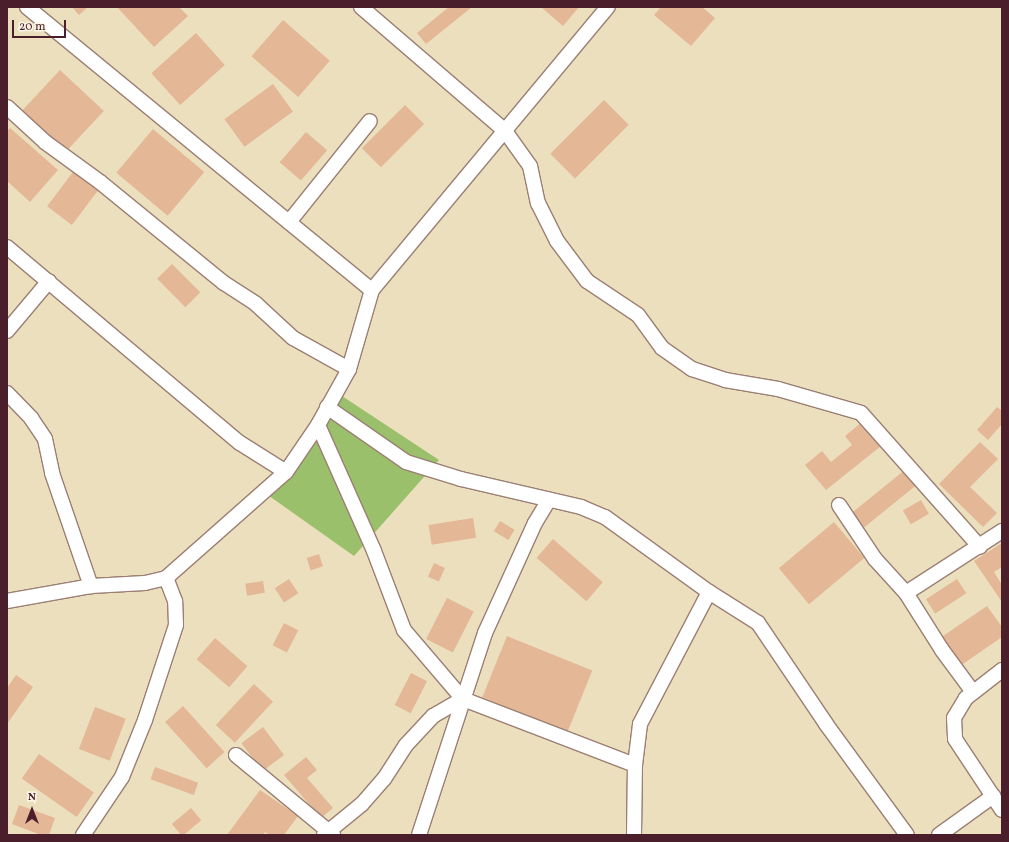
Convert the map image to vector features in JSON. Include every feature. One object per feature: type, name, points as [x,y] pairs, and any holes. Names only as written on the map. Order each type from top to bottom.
[{"type":"street","points":[[27,7],[372,290]]},
{"type":"street","points":[[361,7],[505,131],[530,166],[538,203],[557,241],[588,281],[638,315],[662,348],[692,369],[725,380],[778,389],[861,413],[980,547]]},
{"type":"street","points":[[7,601],[91,586],[145,583],[166,578],[286,472],[318,425],[349,369],[372,290],[608,7]]},
{"type":"street","points":[[7,107],[45,142],[100,182],[224,283],[256,304],[293,338],[349,369]]},
{"type":"street","points":[[289,222],[370,121]]},
{"type":"street","points":[[7,247],[240,443],[286,472]]},
{"type":"street","points":[[7,331],[49,281]]},
{"type":"street","points":[[7,393],[31,418],[45,439],[52,474],[91,586]]},
{"type":"street","points":[[327,407],[406,462],[461,479],[581,507],[605,516],[709,592],[758,623],[826,724],[907,835]]},
{"type":"street","points":[[318,425],[374,551],[404,630],[463,699],[635,765]]},
{"type":"street","points":[[419,835],[485,633],[535,523],[549,500]]},
{"type":"street","points":[[839,505],[876,559],[906,593],[942,650],[973,692]]},
{"type":"street","points":[[906,593],[980,547],[1002,531]]},
{"type":"street","points":[[83,835],[122,777],[145,720],[176,625],[175,601],[166,578]]},
{"type":"street","points":[[634,835],[635,765],[640,724],[709,592]]},
{"type":"street","points":[[1002,670],[966,698],[954,718],[955,739],[1002,810]]},
{"type":"street","points":[[236,755],[328,834],[362,804],[384,779],[410,740],[433,716],[463,699]]},
{"type":"street","points":[[939,835],[993,796]]},
{"type":"green space","points":[[342,396],[439,460],[354,556],[265,493]]},
{"type":"building","points":[[72,7],[88,7],[79,15]]},
{"type":"building","points":[[117,7],[179,7],[188,16],[154,47]]},
{"type":"building","points":[[449,7],[472,7],[426,44],[417,33]]},
{"type":"building","points":[[541,7],[579,7],[563,26]]},
{"type":"building","points":[[661,7],[702,7],[715,18],[691,46],[654,15]]},
{"type":"building","points":[[283,20],[330,61],[298,97],[252,56]]},
{"type":"building","points":[[196,33],[225,65],[180,105],[151,73]]},
{"type":"building","points":[[60,70],[104,111],[64,153],[20,112]]},
{"type":"building","points":[[273,84],[293,112],[244,147],[224,119]]},
{"type":"building","points":[[604,100],[629,125],[575,178],[550,154]]},
{"type":"building","points":[[405,105],[424,124],[381,167],[362,148]]},
{"type":"building","points":[[10,128],[58,170],[30,202],[7,181],[7,131]]},
{"type":"building","points":[[153,129],[204,172],[168,216],[116,173]]},
{"type":"building","points":[[306,132],[327,150],[301,181],[280,162]]},
{"type":"building","points":[[73,172],[98,191],[72,225],[47,206]]},
{"type":"building","points":[[172,264],[200,292],[185,307],[157,279]]},
{"type":"building","points":[[997,407],[1002,411],[1002,424],[988,440],[977,430]]},
{"type":"building","points":[[862,422],[881,446],[826,490],[805,465],[822,451],[831,462],[852,445],[845,436]]},
{"type":"building","points":[[980,442],[998,459],[970,487],[997,513],[983,527],[939,484]]},
{"type":"building","points":[[906,469],[918,484],[863,528],[851,514]]},
{"type":"building","points":[[921,500],[929,514],[911,524],[903,510]]},
{"type":"building","points":[[473,518],[476,538],[432,545],[429,525]]},
{"type":"building","points":[[500,521],[515,530],[508,540],[494,531]]},
{"type":"building","points":[[834,522],[864,558],[809,604],[779,568]]},
{"type":"building","points":[[553,539],[603,582],[586,601],[537,558]]},
{"type":"building","points":[[1002,543],[1002,567],[994,572],[1002,585],[1002,602],[974,561]]},
{"type":"building","points":[[319,554],[323,566],[311,570],[307,558]]},
{"type":"building","points":[[434,563],[445,568],[439,582],[428,577]]},
{"type":"building","points":[[289,579],[298,593],[284,603],[275,588]]},
{"type":"building","points":[[957,579],[966,593],[935,613],[926,599]]},
{"type":"building","points":[[263,581],[265,593],[247,596],[245,584]]},
{"type":"building","points":[[447,598],[474,612],[453,653],[426,639]]},
{"type":"building","points":[[987,606],[1002,627],[1002,637],[960,666],[940,638]]},
{"type":"building","points":[[284,623],[298,630],[287,653],[273,645]]},
{"type":"building","points":[[507,636],[592,670],[568,732],[482,697]]},
{"type":"building","points":[[215,638],[247,666],[229,687],[197,659]]},
{"type":"building","points":[[411,673],[427,681],[411,713],[395,705]]},
{"type":"building","points":[[16,675],[33,687],[7,724],[7,688]]},
{"type":"building","points":[[254,684],[273,702],[235,743],[216,725]]},
{"type":"building","points":[[183,706],[224,752],[207,768],[165,722]]},
{"type":"building","points":[[95,707],[126,719],[110,761],[79,749]]},
{"type":"building","points":[[263,727],[284,755],[263,771],[241,743]]},
{"type":"building","points":[[39,754],[94,792],[77,817],[22,779]]},
{"type":"building","points":[[306,757],[317,770],[307,778],[333,808],[321,818],[284,775]]},
{"type":"building","points":[[155,767],[198,783],[194,795],[151,779]]},
{"type":"building","points":[[260,790],[298,816],[284,835],[270,835],[265,832],[263,835],[227,835]]},
{"type":"building","points":[[19,805],[55,818],[49,835],[41,835],[12,824]]},
{"type":"building","points":[[191,808],[201,820],[184,835],[181,835],[172,824]]}]
